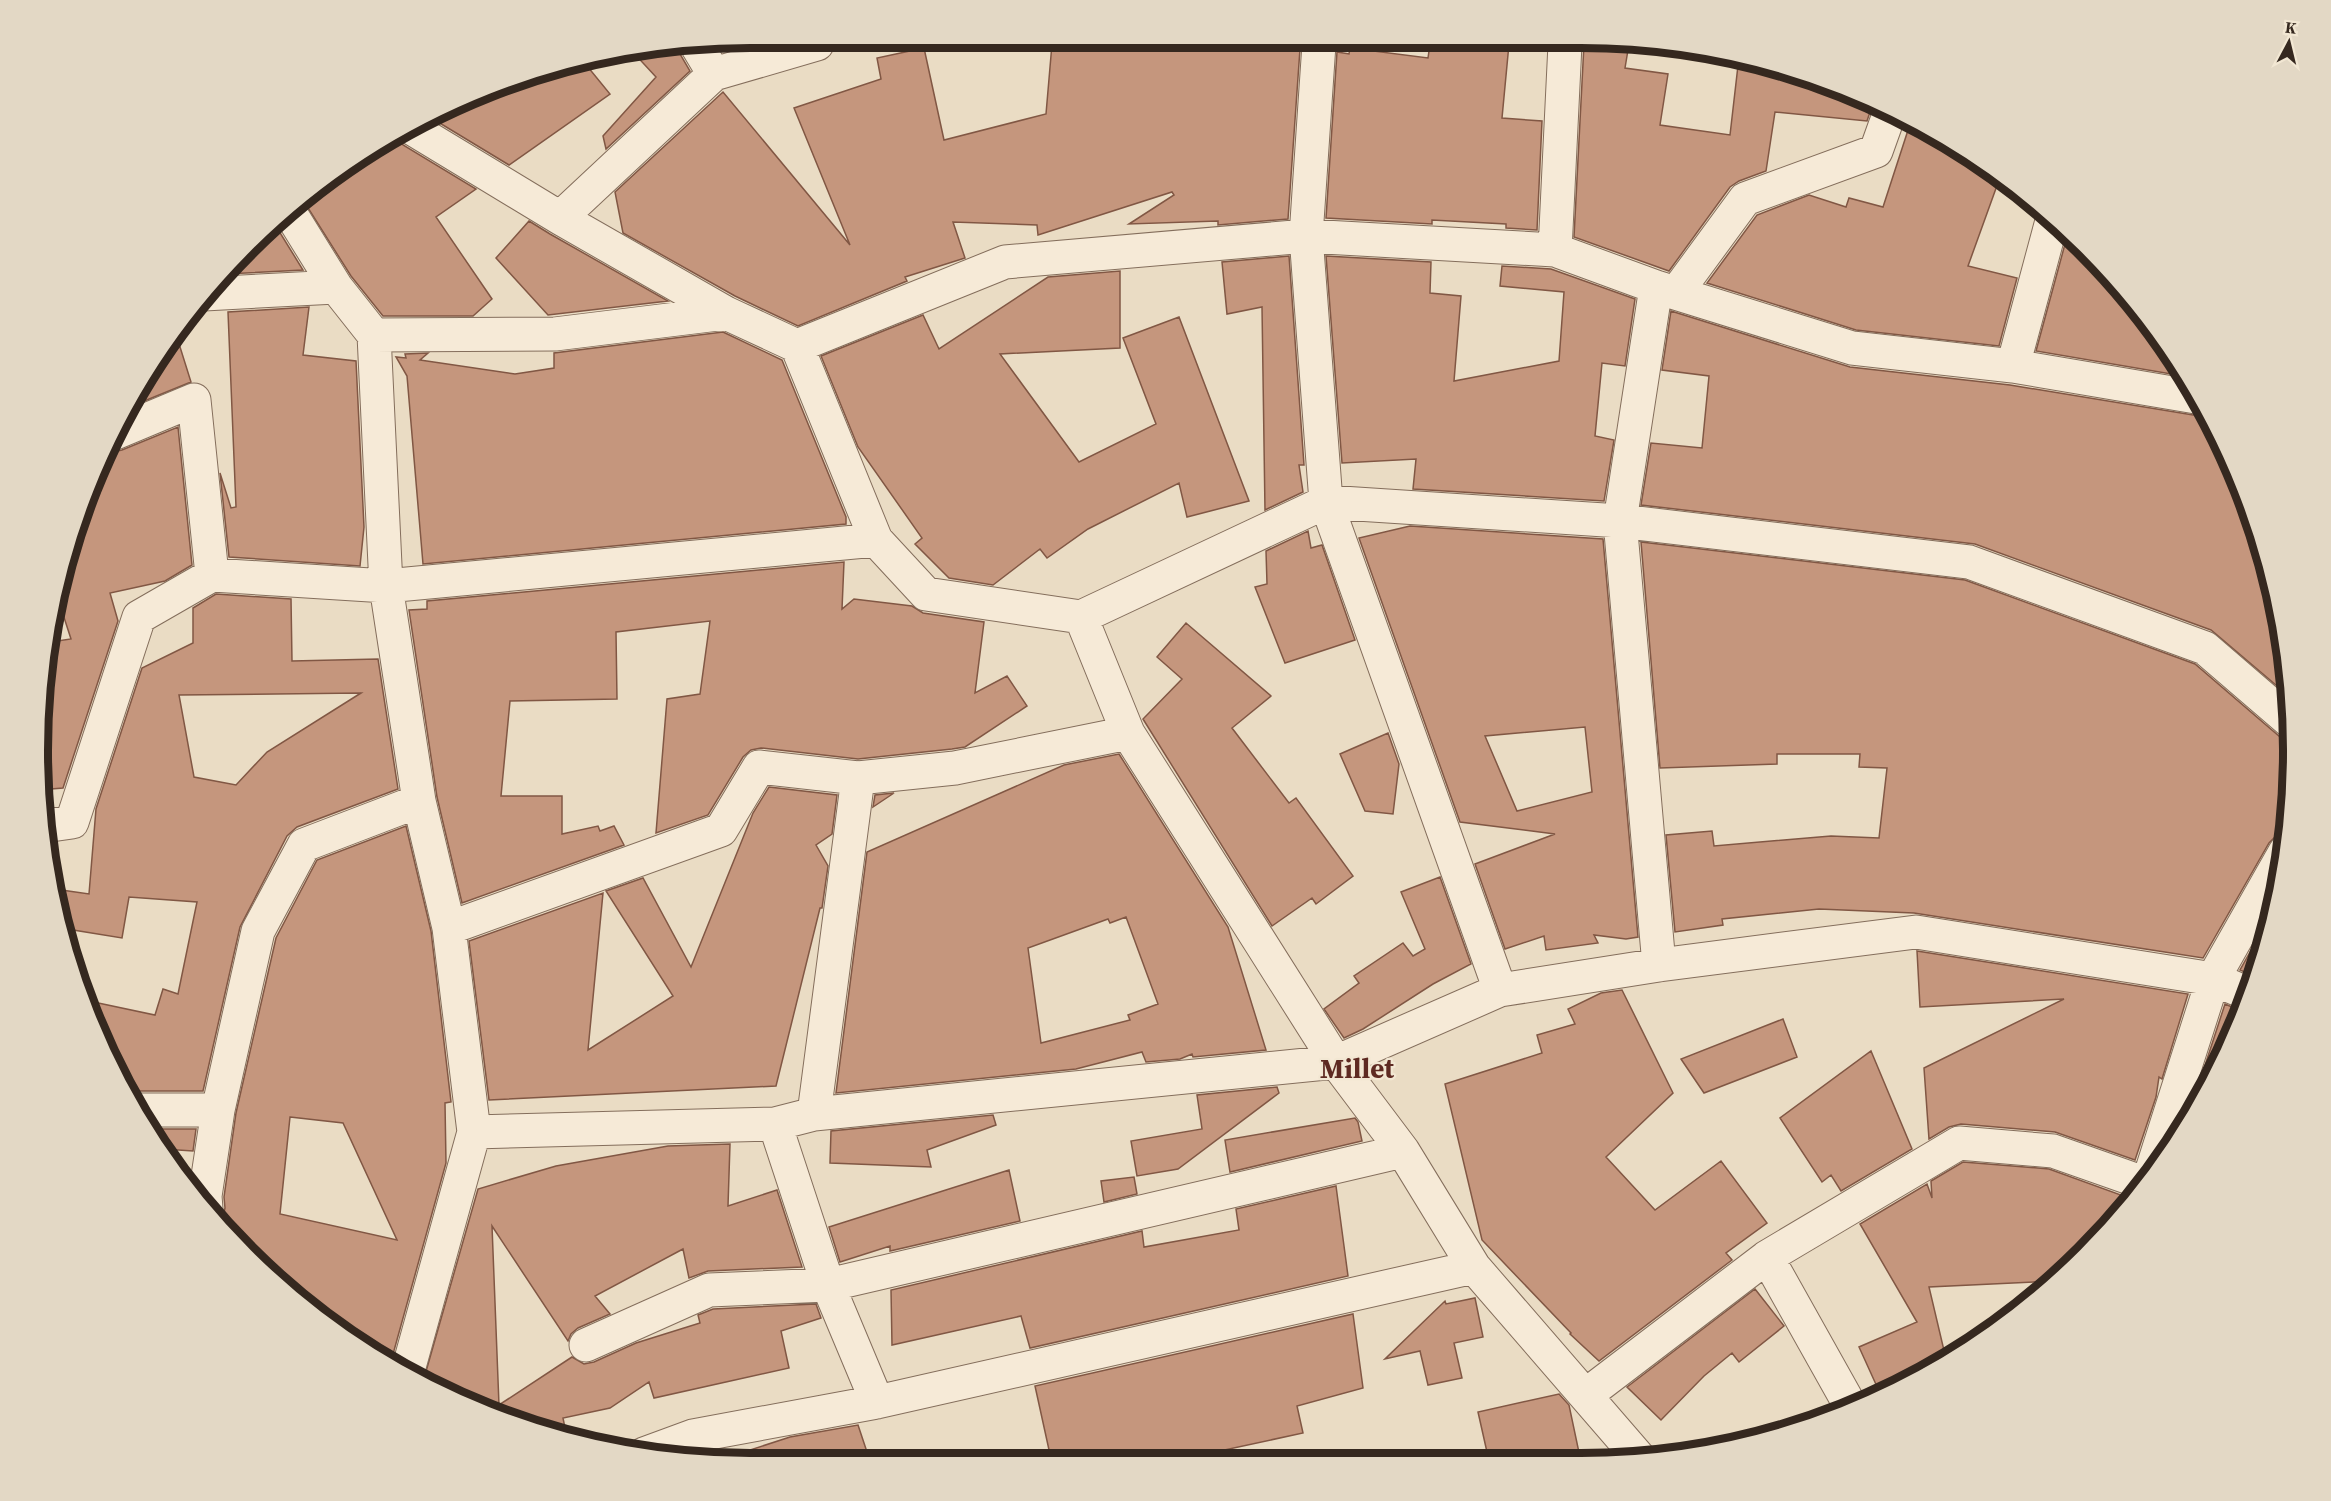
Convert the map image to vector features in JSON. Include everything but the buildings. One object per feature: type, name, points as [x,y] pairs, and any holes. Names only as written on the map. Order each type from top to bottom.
[{"type":"street","points":[[560,218],[714,74],[803,48]]},
{"type":"street","points":[[1319,48],[1306,236],[1326,502],[1500,990]]},
{"type":"street","points":[[1555,250],[1565,48]]},
{"type":"street","points":[[700,50],[714,74]]},
{"type":"street","points":[[1659,965],[1620,521],[1666,290],[1745,199],[1876,152],[1888,119]]},
{"type":"street","points":[[418,132],[560,218],[726,313],[797,346],[876,540],[926,594],[1081,617],[1326,502],[1620,521],[1969,562],[2205,648],[2281,714]]},
{"type":"street","points":[[293,217],[336,287],[374,334],[386,586],[419,801],[449,928],[474,1132],[410,1365]]},
{"type":"street","points":[[2013,366],[2050,228]]},
{"type":"street","points":[[797,346],[1005,262],[1306,236],[1555,250],[1666,290],[1852,348],[2013,366],[2187,395]]},
{"type":"street","points":[[217,293],[336,287]]},
{"type":"street","points":[[374,334],[555,334],[726,313]]},
{"type":"street","points":[[126,428],[194,400],[212,575]]},
{"type":"street","points":[[53,825],[72,822],[139,617],[212,575],[386,586],[876,540]]},
{"type":"street","points":[[1081,617],[1128,734],[1336,1062],[1403,1151],[1474,1266],[1633,1450]]},
{"type":"street","points":[[449,928],[721,830],[759,767],[858,778],[955,768],[1128,734]]},
{"type":"street","points":[[814,1114],[858,778]]},
{"type":"street","points":[[205,1193],[218,1110],[258,931],[304,846],[419,801]]},
{"type":"street","points":[[2158,1150],[2213,980],[2272,875]]},
{"type":"street","points":[[474,1132],[775,1124],[814,1114],[1336,1062],[1500,990],[1659,965],[1916,932],[2213,980],[2241,991]]},
{"type":"street","points":[[147,1110],[218,1110]]},
{"type":"street","points":[[775,1124],[828,1285],[877,1402]]},
{"type":"street","points":[[1586,1395],[1767,1257],[1959,1143],[2053,1151],[2136,1180]]},
{"type":"street","points":[[586,1345],[710,1290],[828,1285],[1403,1151]]},
{"type":"street","points":[[1767,1257],[1847,1401]]},
{"type":"street","points":[[682,1449],[877,1402],[1474,1266]]},
{"type":"district","name":"Millet","points":[[1357,1069]]}]
